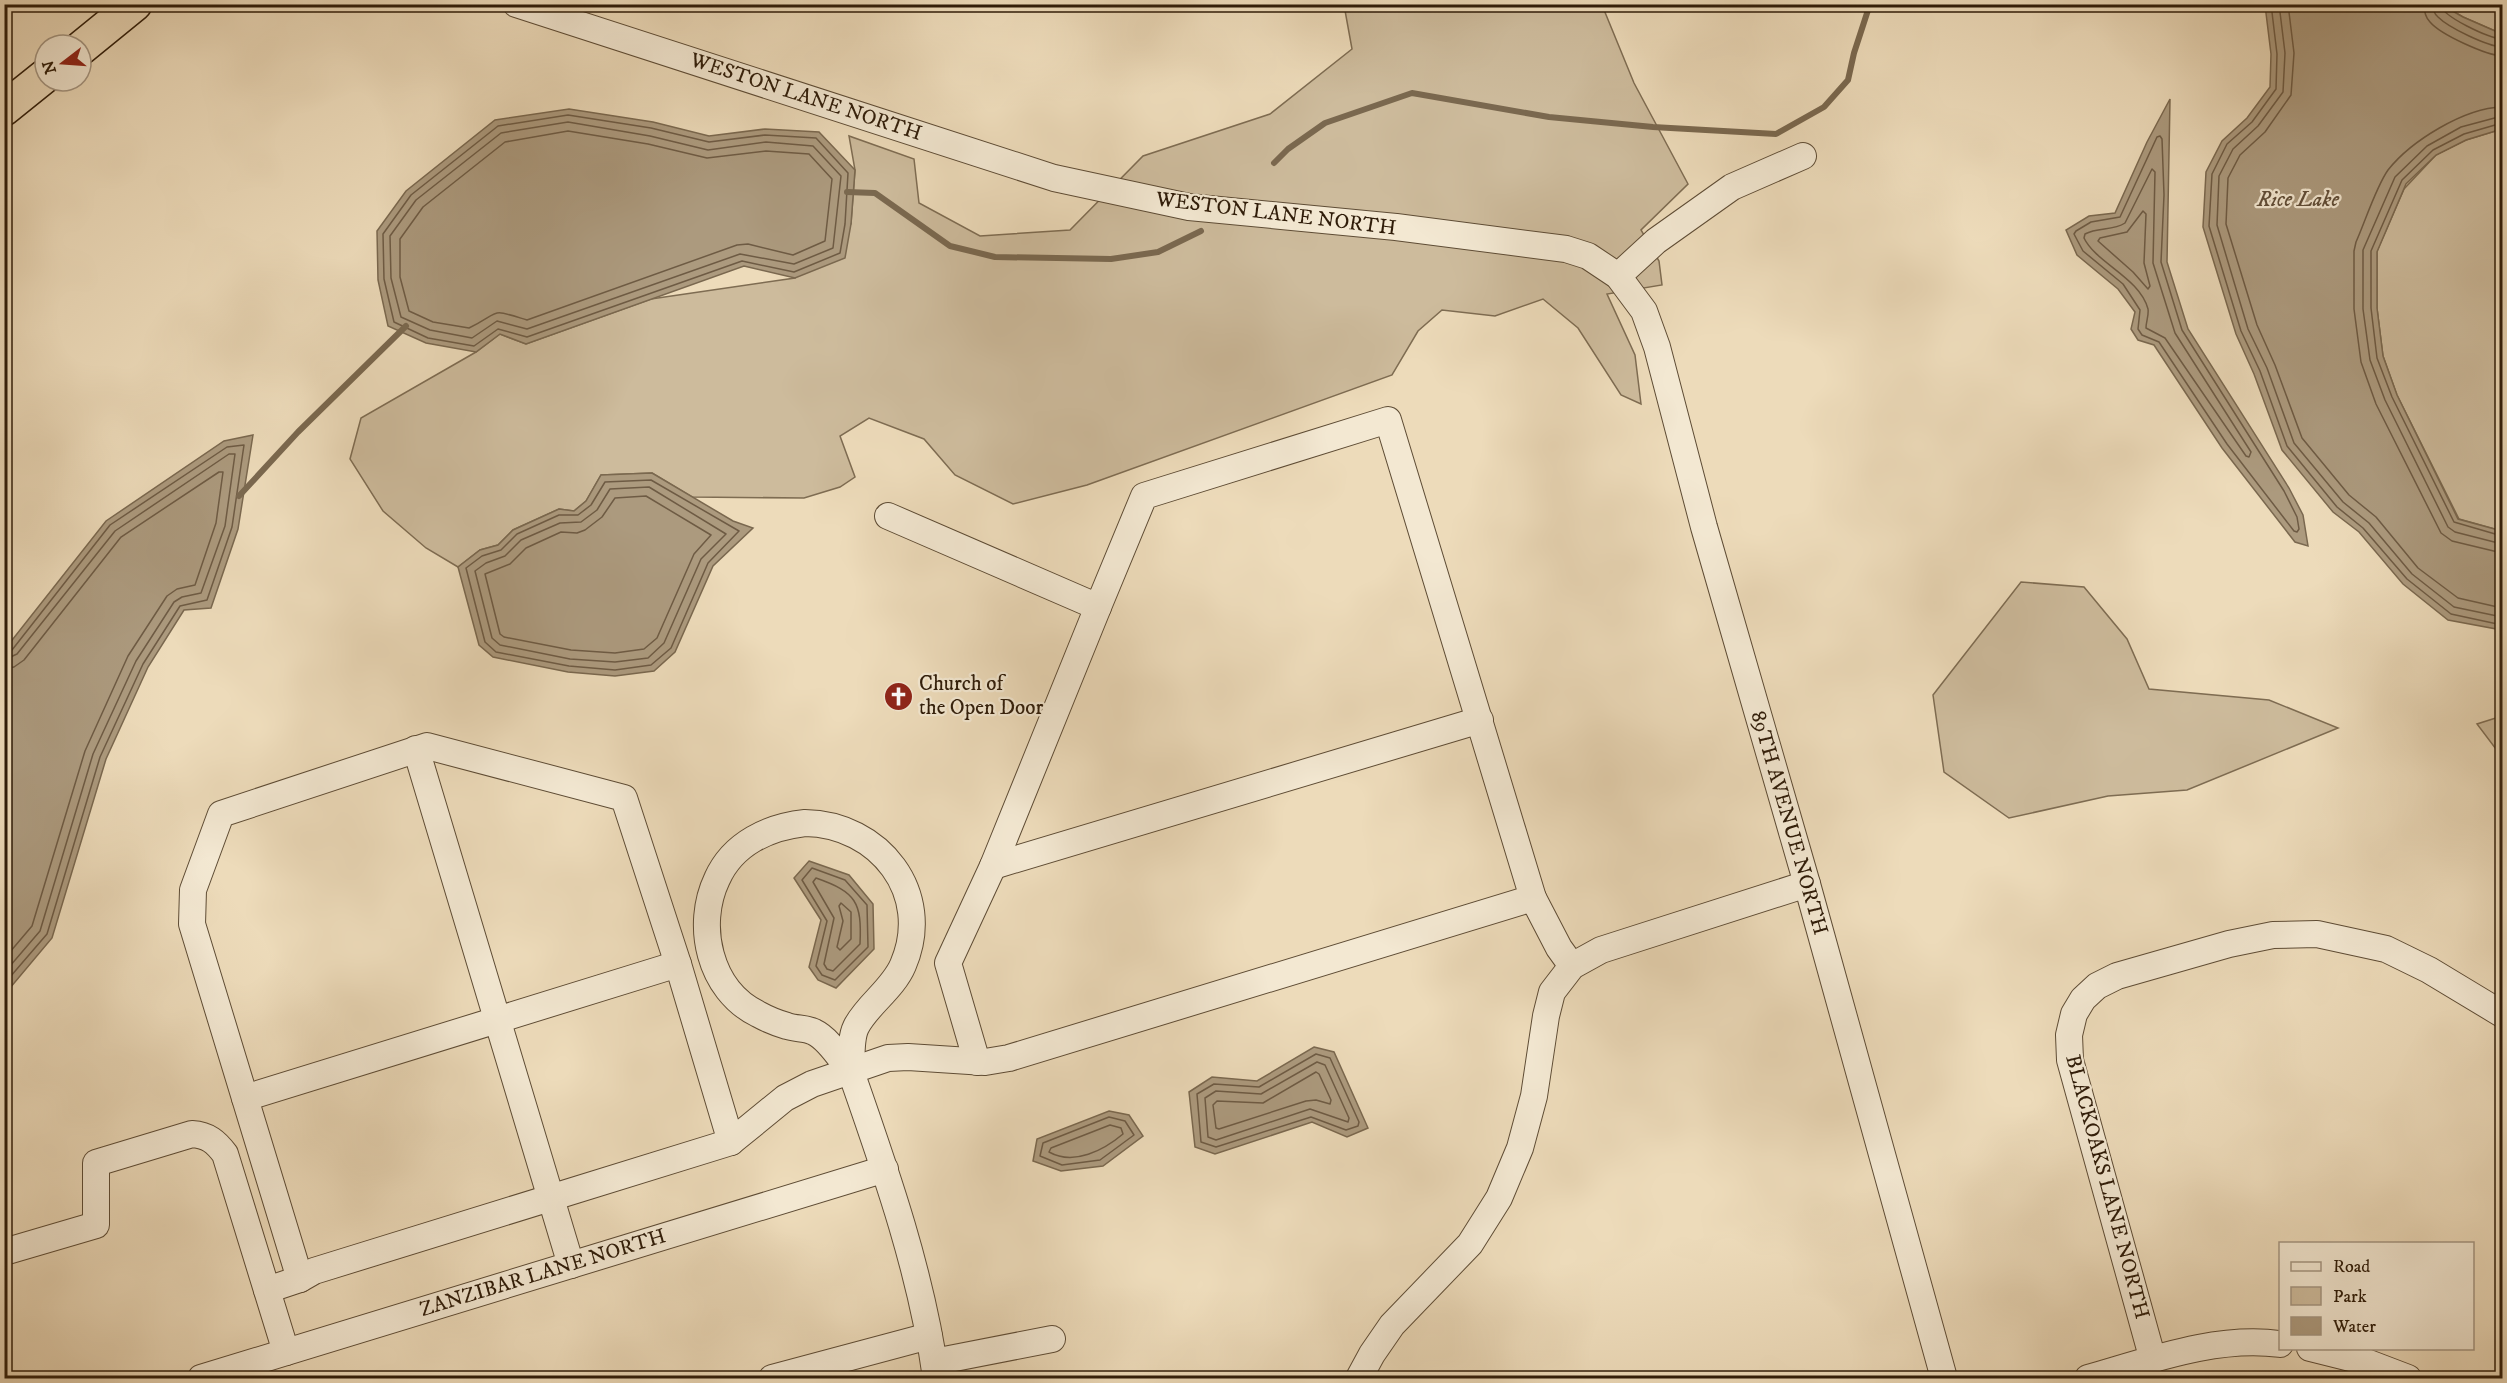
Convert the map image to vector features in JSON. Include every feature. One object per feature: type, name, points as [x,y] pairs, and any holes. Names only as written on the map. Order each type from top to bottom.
[{"type":"highway","points":[[93,38],[135,4]]},
{"type":"highway","points":[[4,109],[33,86]]},
{"type":"street","name":"WESTON LANE NORTH","points":[[516,4],[1054,178],[1189,207],[1396,227],[1566,249],[1588,256],[1618,276]]},
{"type":"street","points":[[1618,276],[1656,241],[1732,187],[1803,156]]},
{"type":"street","name":"89TH AVENUE NORTH","points":[[1618,276],[1644,311],[1657,346],[1704,527],[1807,884],[1944,1378]]},
{"type":"street","points":[[977,1062],[948,963],[993,866],[1144,496],[1388,420],[1533,898],[1559,948],[1572,966]]},
{"type":"street","points":[[888,516],[1098,607]]},
{"type":"street","points":[[993,866],[1480,720]]},
{"type":"street","points":[[300,1279],[192,924],[193,890],[221,814],[416,749],[427,746],[624,798],[678,964],[731,1142]]},
{"type":"street","points":[[416,749],[571,1265]]},
{"type":"street","points":[[851,1072],[856,1026],[893,982],[903,966],[910,944],[911,920],[907,894],[895,868],[883,854],[851,831],[825,823],[788,825],[772,829],[741,848],[717,876],[708,900],[706,925],[711,956],[720,978],[738,999],[756,1013],[786,1026],[815,1032],[851,1072],[885,1169],[929,1336],[935,1370],[1052,1339]]},
{"type":"street","points":[[1359,1378],[1392,1325],[1470,1244],[1499,1198],[1520,1148],[1534,1096],[1546,1016],[1552,992],[1572,966],[1601,950],[1807,884]]},
{"type":"street","points":[[267,1290],[300,1279],[314,1271],[731,1142],[785,1098],[812,1084],[888,1058],[908,1057],[977,1062],[1009,1058],[1533,898]]},
{"type":"street","name":"BLACKOAKS LANE NORTH","points":[[2153,1360],[2070,1060],[2069,1035],[2074,1014],[2083,999],[2097,986],[2117,976],[2229,944],[2272,935],[2317,934],[2386,949],[2429,970],[2502,1014]]},
{"type":"street","points":[[245,1098],[678,964]]},
{"type":"street","points":[[4,1252],[96,1225],[96,1163],[192,1134],[201,1134],[218,1144],[225,1154],[286,1352]]},
{"type":"street","name":"ZANZIBAR LANE NORTH","points":[[201,1378],[885,1169]]},
{"type":"street","points":[[772,1378],[929,1336]]},
{"type":"street","points":[[2088,1378],[2153,1360],[2230,1344],[2279,1344]]},
{"type":"street","points":[[2318,1350],[2366,1362],[2408,1378]]},
{"type":"green space","points":[[1344,5],[1602,5],[1634,83],[1688,184],[1641,230],[1659,261],[1662,285],[1607,294],[1635,355],[1641,404],[1621,395],[1578,328],[1543,299],[1495,316],[1442,310],[1418,331],[1392,375],[1087,485],[1013,504],[955,475],[924,439],[869,418],[840,436],[855,477],[840,487],[804,498],[692,497],[652,473],[601,475],[586,501],[574,511],[559,509],[513,530],[498,545],[480,550],[458,567],[426,548],[383,511],[350,459],[361,418],[476,352],[500,334],[526,344],[651,299],[795,278],[851,224],[855,170],[849,136],[914,159],[919,203],[980,236],[1070,230],[1143,156],[1270,114],[1352,49]]},
{"type":"green space","points":[[2442,5],[2502,5],[2502,34],[2463,17]]},
{"type":"green space","points":[[2502,129],[2502,531],[2459,519],[2397,395],[2383,356],[2377,308],[2377,251],[2404,189],[2436,155],[2466,140]]},
{"type":"green space","points":[[2021,582],[2084,587],[2127,639],[2149,689],[2269,700],[2338,728],[2187,790],[2108,796],[2009,818],[1944,772],[1933,695]]},
{"type":"green space","points":[[2502,716],[2502,757],[2477,724]]},
{"type":"water","name":"Rice Lake","points":[[2265,5],[2442,5],[2502,34],[2502,129],[2466,140],[2436,155],[2406,184],[2377,252],[2377,308],[2383,356],[2397,395],[2458,519],[2502,531],[2502,630],[2448,620],[2403,584],[2359,532],[2333,512],[2282,450],[2254,374],[2236,334],[2203,227],[2206,172],[2222,141],[2247,118],[2270,87],[2271,54]]},
{"type":"water","points":[[2170,99],[2167,262],[2188,329],[2289,488],[2303,515],[2308,546],[2295,542],[2222,448],[2154,345],[2138,340],[2131,329],[2135,312],[2118,289],[2077,255],[2066,230],[2089,216],[2115,213],[2147,142]]},
{"type":"water","points":[[569,109],[653,122],[709,136],[765,129],[819,132],[855,170],[851,224],[845,258],[795,278],[744,266],[526,344],[500,334],[476,352],[426,343],[388,326],[378,280],[377,231],[406,191],[495,120]]},
{"type":"water","points":[[253,435],[238,529],[211,608],[184,610],[148,667],[106,759],[52,938],[5,994],[5,649],[106,521],[224,441]]},
{"type":"water","points":[[652,473],[733,521],[753,528],[713,566],[675,652],[654,671],[615,676],[568,672],[493,657],[479,645],[458,567],[480,550],[498,545],[513,530],[559,509],[574,511],[586,501],[601,475]]},
{"type":"water","points":[[809,861],[849,875],[873,904],[874,949],[836,988],[818,980],[809,967],[821,920],[794,878]]},
{"type":"water","points":[[1314,1047],[1334,1052],[1368,1128],[1347,1137],[1312,1122],[1215,1154],[1195,1147],[1189,1092],[1212,1077],[1257,1081]]},
{"type":"water","points":[[1109,1111],[1129,1115],[1143,1136],[1103,1166],[1061,1171],[1033,1161],[1037,1139]]},
{"type":"waterway","points":[[1274,163],[1288,149],[1325,123],[1412,93],[1549,117],[1653,127],[1776,134],[1824,107],[1848,80],[1870,4]]},
{"type":"waterway","points":[[847,192],[875,193],[950,246],[995,257],[1111,259],[1158,252],[1201,231]]},
{"type":"waterway","points":[[239,496],[298,432],[406,326]]},
{"type":"place","name":"Church of the Open Door","points":[[898,696]]}]
